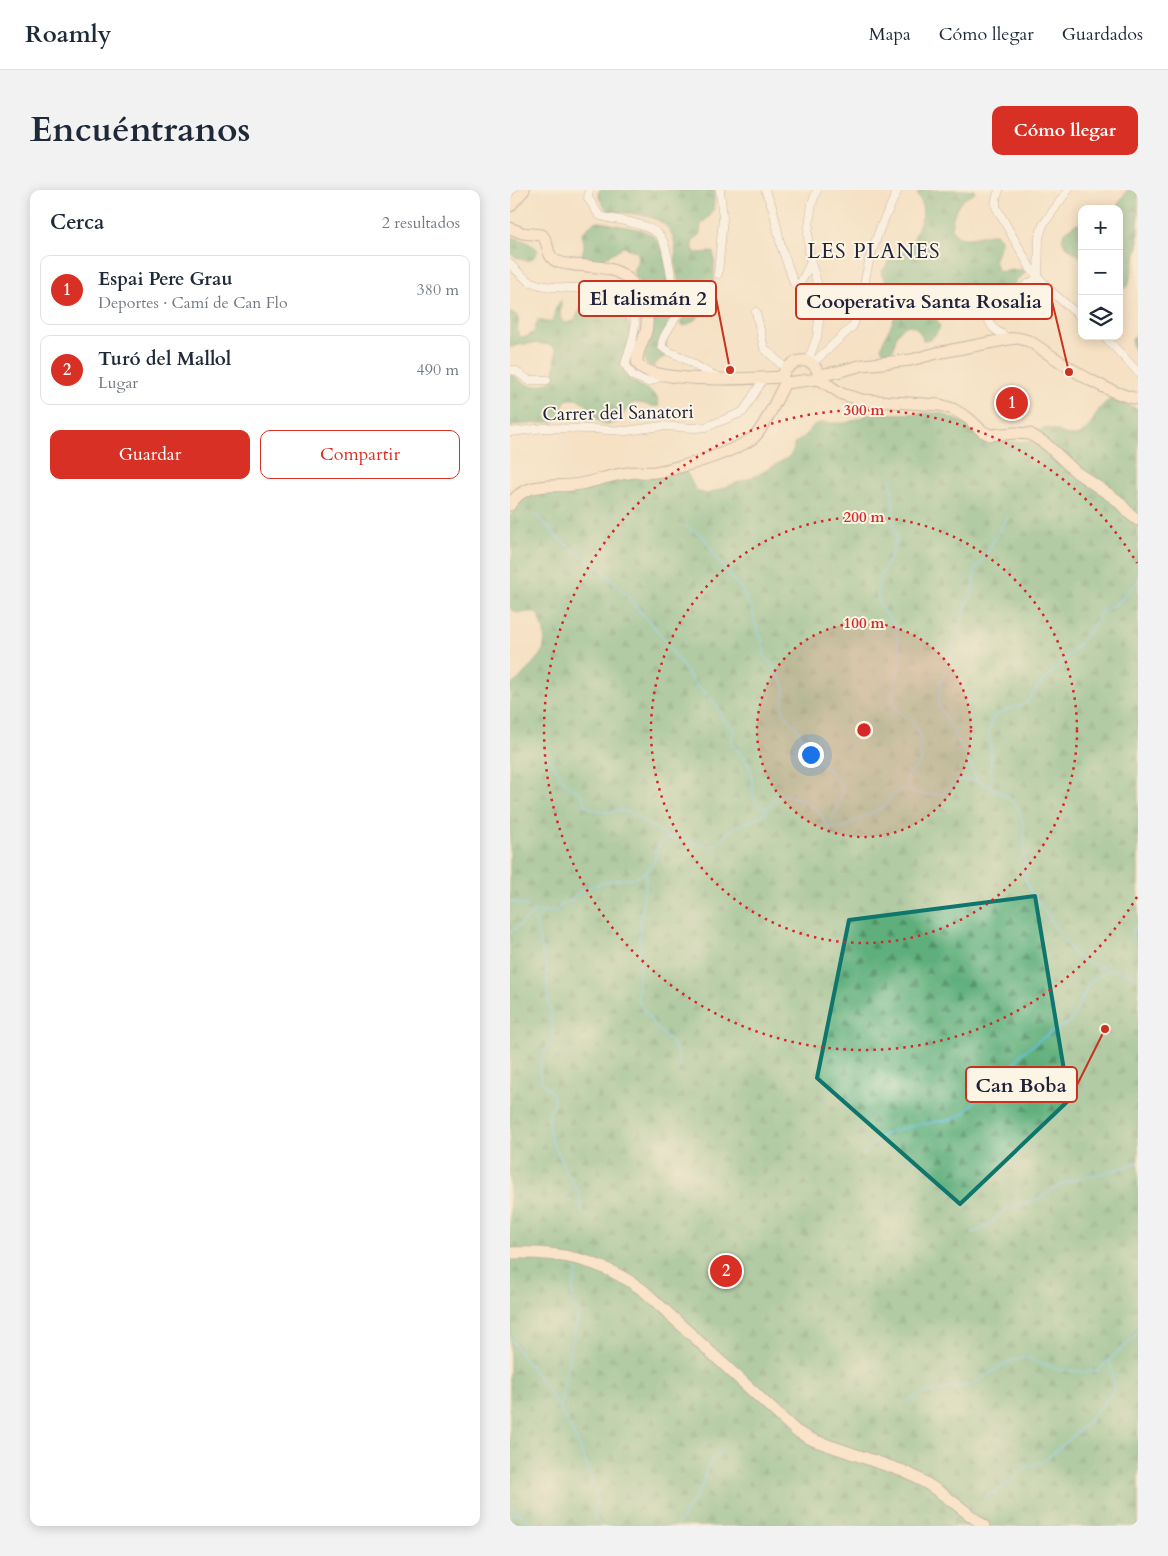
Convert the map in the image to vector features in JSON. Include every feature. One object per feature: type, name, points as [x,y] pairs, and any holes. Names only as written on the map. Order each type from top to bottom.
[{"type":"street","points":[[510,206],[524,190]]},
{"type":"street","points":[[589,190],[588,198],[599,215],[647,227],[656,232],[665,244],[671,278],[679,306],[676,318],[662,341],[662,347],[666,352],[684,358],[713,375],[724,379]]},
{"type":"street","points":[[718,274],[723,218],[720,190]]},
{"type":"street","points":[[765,190],[773,209],[780,246],[794,283],[799,286],[811,262]]},
{"type":"street","points":[[810,362],[817,337],[823,302],[809,256],[808,234],[812,203],[818,190]]},
{"type":"street","points":[[810,362],[853,326],[859,309],[869,262],[880,228],[898,190]]},
{"type":"street","points":[[999,190],[996,198],[996,207],[1023,257],[1038,278],[1078,315]]},
{"type":"street","points":[[1038,278],[1039,237],[1043,225],[1068,190]]},
{"type":"street","points":[[510,228],[526,234],[542,235],[545,238],[550,256],[557,262],[613,270],[631,281],[641,297],[647,320],[637,362],[643,369],[662,376],[711,379],[819,377],[863,365],[911,360],[946,351],[1018,338],[1029,341],[1107,389],[1122,396],[1138,399]]},
{"type":"street","points":[[510,264],[528,281],[543,286],[612,291],[624,298],[635,322],[631,346],[625,364],[633,376],[648,382],[662,376]]},
{"type":"street","points":[[1009,339],[993,328],[989,321],[990,318],[1022,288],[1038,278]]},
{"type":"street","points":[[756,312],[764,348],[785,377]]},
{"type":"street","points":[[1108,340],[1138,372]]},
{"type":"street","points":[[510,505],[514,498],[526,490],[546,485],[578,484],[630,472],[656,472],[698,461],[731,449],[754,438],[764,422],[785,377],[798,362],[810,362],[816,366],[819,377],[842,394],[862,400],[940,405],[954,409],[990,435],[1030,434],[1058,453],[1076,472],[1117,500],[1138,520]]},
{"type":"street","points":[[510,370],[516,371],[528,380],[547,380]]},
{"type":"street","name":"Carrer del Sanatori","points":[[510,432],[544,428],[626,431],[662,426],[706,427],[743,412],[764,378]]},
{"type":"street","points":[[510,1253],[541,1253],[566,1256],[615,1272],[650,1297],[796,1431],[813,1440],[915,1476],[984,1526]]},
{"type":"highlighted area","points":[[1035,896],[1069,1100],[960,1204],[817,1078],[849,920]]},
{"type":"green space","points":[[600,190],[715,190],[713,211],[701,224],[700,235],[692,243],[696,253],[713,252],[714,286],[705,309],[693,321],[685,326],[680,324],[686,308],[675,267],[675,244],[670,231],[656,219],[636,214],[608,211],[600,200],[598,193]]},
{"type":"green space","points":[[920,190],[974,190],[975,193],[960,203],[954,214],[952,226],[954,231],[958,236],[964,238],[996,234],[1001,238],[1001,244],[994,261],[998,271],[1022,270],[1026,272],[983,315],[972,311],[968,306],[977,290],[972,286],[958,282],[942,284],[931,294],[929,301],[930,308],[940,327],[935,335],[923,340],[916,328],[910,325],[906,326],[898,334],[894,348],[890,352],[884,352],[881,348],[895,316],[897,303],[895,293],[881,273],[890,259],[910,248],[923,215],[922,204],[917,193]]},
{"type":"green space","points":[[1127,190],[1138,190],[1138,246],[1128,286],[1123,289],[1123,205],[1118,205]]},
{"type":"green space","points":[[596,221],[642,230],[652,235],[660,244],[664,253],[676,307],[666,328],[666,356],[653,367],[646,364],[644,359],[652,316],[651,307],[633,271],[637,263],[638,254],[636,251],[623,247],[600,261],[584,258],[582,253],[584,245],[582,233]]},
{"type":"green space","points":[[1078,224],[1078,255],[1067,247],[1062,239],[1068,230]]},
{"type":"green space","points":[[510,237],[522,240],[538,250],[532,259],[526,261],[510,254]]},
{"type":"green space","points":[[600,295],[619,306],[627,319],[630,341],[623,360],[624,371],[631,379],[657,397],[659,406],[631,404],[617,422],[605,424],[597,419],[589,407],[578,400],[570,399],[565,401],[563,415],[553,422],[515,425],[510,428],[510,375],[534,386],[552,381],[556,348],[546,344],[533,344],[510,348],[510,311],[518,316],[517,329],[519,334],[521,337],[526,337],[534,332],[538,319],[552,322],[556,307],[561,300],[561,318],[562,321],[567,323],[575,320],[584,299],[589,296]]},
{"type":"green space","points":[[1138,334],[1138,357],[1133,348],[1132,341]]},
{"type":"green space","points":[[1112,399],[1138,409],[1138,1526],[510,1526],[510,685],[520,678],[538,658],[543,650],[545,640],[542,624],[535,612],[519,613],[510,608],[510,565],[513,553],[510,543],[510,517],[515,508],[526,497],[546,492],[592,486],[618,479],[641,478],[686,471],[696,491],[707,494],[758,475],[790,456],[794,449],[794,444],[805,436],[814,425],[820,423],[846,423],[870,414],[940,413],[964,423],[983,440],[1030,442],[1044,428],[1071,436],[1081,434],[1089,426],[1102,406]]},
{"type":"waterway","points":[[890,478],[893,520],[897,537],[891,556],[878,581],[878,600],[882,610],[894,624],[899,643],[901,660],[891,694],[896,709],[915,724],[920,736],[922,761],[907,776],[907,788]]},
{"type":"waterway","points":[[535,513],[558,538],[605,573],[619,587],[661,635],[694,683],[711,698],[718,707],[723,719],[734,731],[731,741],[748,764],[755,800],[767,810]]},
{"type":"waterway","points":[[977,780],[966,755],[938,704],[941,683],[973,587],[975,569],[985,558],[996,535],[1008,517]]},
{"type":"waterway","points":[[686,526],[705,538],[718,561],[741,589],[752,609],[755,624],[762,639],[765,656],[776,670],[785,688],[782,706],[785,716],[795,725],[810,751],[842,784],[840,800],[829,829]]},
{"type":"waterway","points":[[991,787],[989,733],[992,718],[1009,709],[1027,703],[1039,686],[1087,634],[1102,610],[1115,605],[1138,581]]},
{"type":"waterway","points":[[547,756],[565,783],[582,794],[586,806],[608,812],[618,810],[628,812],[670,838]]},
{"type":"waterway","points":[[829,829],[843,827],[886,806],[891,796],[899,789],[922,795],[944,794],[957,780],[977,780],[1005,795],[1016,804],[1024,828],[1025,878],[1031,892],[1075,955],[1097,966],[1138,976]]},
{"type":"waterway","points":[[510,933],[536,911],[553,912],[562,903],[569,902],[585,889],[605,882],[635,878],[641,875],[653,864],[658,846],[665,840],[678,838],[704,846],[716,844],[734,828],[764,814],[772,801],[778,797],[791,797],[806,802],[818,811],[829,829]]},
{"type":"waterway","points":[[645,872],[646,878],[640,927],[637,1000],[656,1028],[670,1041],[676,1050],[680,1065]]},
{"type":"waterway","points":[[510,901],[535,911]]},
{"type":"waterway","points":[[543,913],[536,922],[537,933],[546,964],[553,1038],[545,1051],[540,1075],[543,1084],[550,1090],[554,1098],[554,1104],[549,1114],[551,1140],[565,1171],[579,1192],[583,1214]]},
{"type":"waterway","points":[[1132,937],[1134,928],[1138,923]]},
{"type":"waterway","points":[[862,1155],[880,1137],[892,1131],[954,1119],[966,1112],[980,1094],[993,1086],[1008,1072],[1022,1053],[1050,1033],[1070,1022],[1089,982],[1111,969]]},
{"type":"waterway","points":[[972,1233],[990,1225],[1006,1209],[1040,1198],[1067,1182],[1125,1167],[1138,1161]]},
{"type":"waterway","points":[[560,1408],[578,1318],[572,1294],[577,1271]]},
{"type":"waterway","points":[[908,1401],[922,1393],[970,1385],[1010,1361],[1026,1358],[1057,1369],[1082,1372],[1097,1371],[1138,1332]]},
{"type":"waterway","points":[[510,1338],[547,1388],[574,1434],[589,1469],[597,1499],[593,1516],[601,1526]]},
{"type":"waterway","points":[[984,1497],[1003,1488],[1028,1466],[1042,1462],[1087,1423],[1114,1391],[1110,1360]]},
{"type":"waterway","points":[[677,1526],[701,1489],[707,1468],[722,1448]]},
{"type":"waterway","points":[[510,1506],[518,1512]]},
{"type":"waterway","points":[[510,1515],[518,1513],[538,1526]]},
{"type":"place","name":"El talismán 2","points":[[730,370]]},
{"type":"place","name":"Cooperativa Santa Rosalia","points":[[1069,372]]},
{"type":"place","name":"Espai Pere Grau","points":[[1012,403]]},
{"type":"place","name":"Can Boba","points":[[1105,1029]]},
{"type":"place","name":"Turó del Mallol","points":[[726,1271]]},
{"type":"district","name":"LES PLANES","points":[[874,251]]}]
